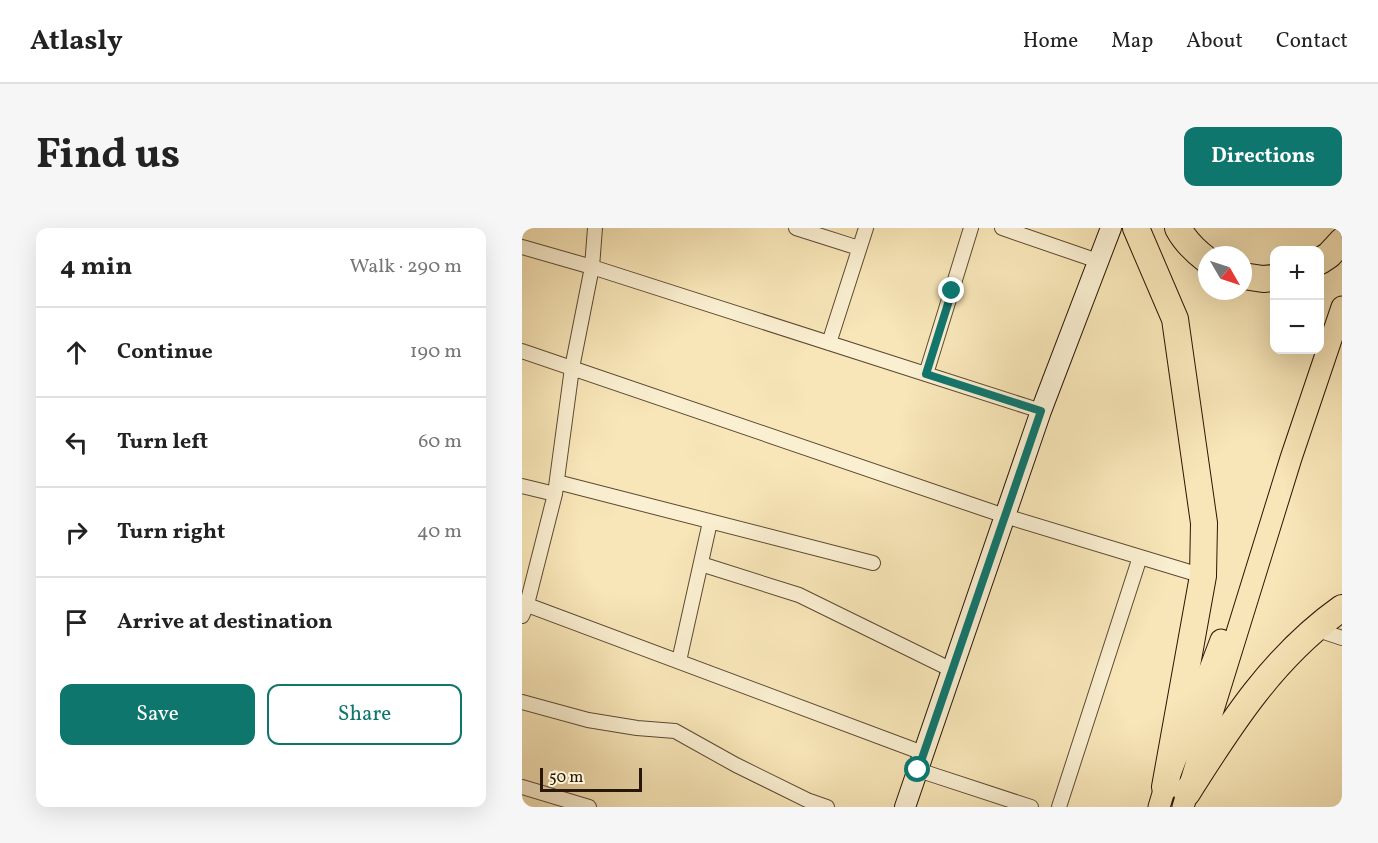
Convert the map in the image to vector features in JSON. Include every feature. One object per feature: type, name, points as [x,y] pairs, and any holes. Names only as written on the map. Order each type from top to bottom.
[{"type":"highway","points":[[1136,228],[1175,319],[1204,524],[1203,576],[1173,798]]},
{"type":"highway","points":[[1178,228],[1198,253]]},
{"type":"highway","points":[[1324,258],[1342,242]]},
{"type":"highway","points":[[1252,277],[1270,278]]},
{"type":"highway","points":[[1173,798],[1270,673],[1295,647],[1342,608]]},
{"type":"main road","points":[[1173,798],[1342,307]]},
{"type":"street","points":[[596,228],[592,267],[572,368],[556,488],[524,608],[679,661],[1031,807]]},
{"type":"street","points":[[796,228],[859,248]]},
{"type":"street","points":[[829,343],[866,228]]},
{"type":"street","points":[[926,374],[971,228]]},
{"type":"street","points":[[1002,228],[1098,261]]},
{"type":"street","points":[[906,807],[1041,411],[1111,228]]},
{"type":"street","points":[[522,247],[592,267],[1041,411]]},
{"type":"street","points":[[522,351],[1005,516],[1203,576]]},
{"type":"street","points":[[522,486],[556,488],[710,522],[873,563]]},
{"type":"street","points":[[679,661],[710,522]]},
{"type":"street","points":[[1059,807],[1140,557]]},
{"type":"street","points":[[701,564],[800,595],[952,670]]},
{"type":"street","points":[[1315,629],[1342,638]]},
{"type":"street","points":[[522,702],[588,720],[675,731],[746,770],[807,800],[827,807]]},
{"type":"street","points":[[522,787],[589,807]]},
{"type":"route","points":[[918,770],[1041,411],[926,374],[952,291]]}]
